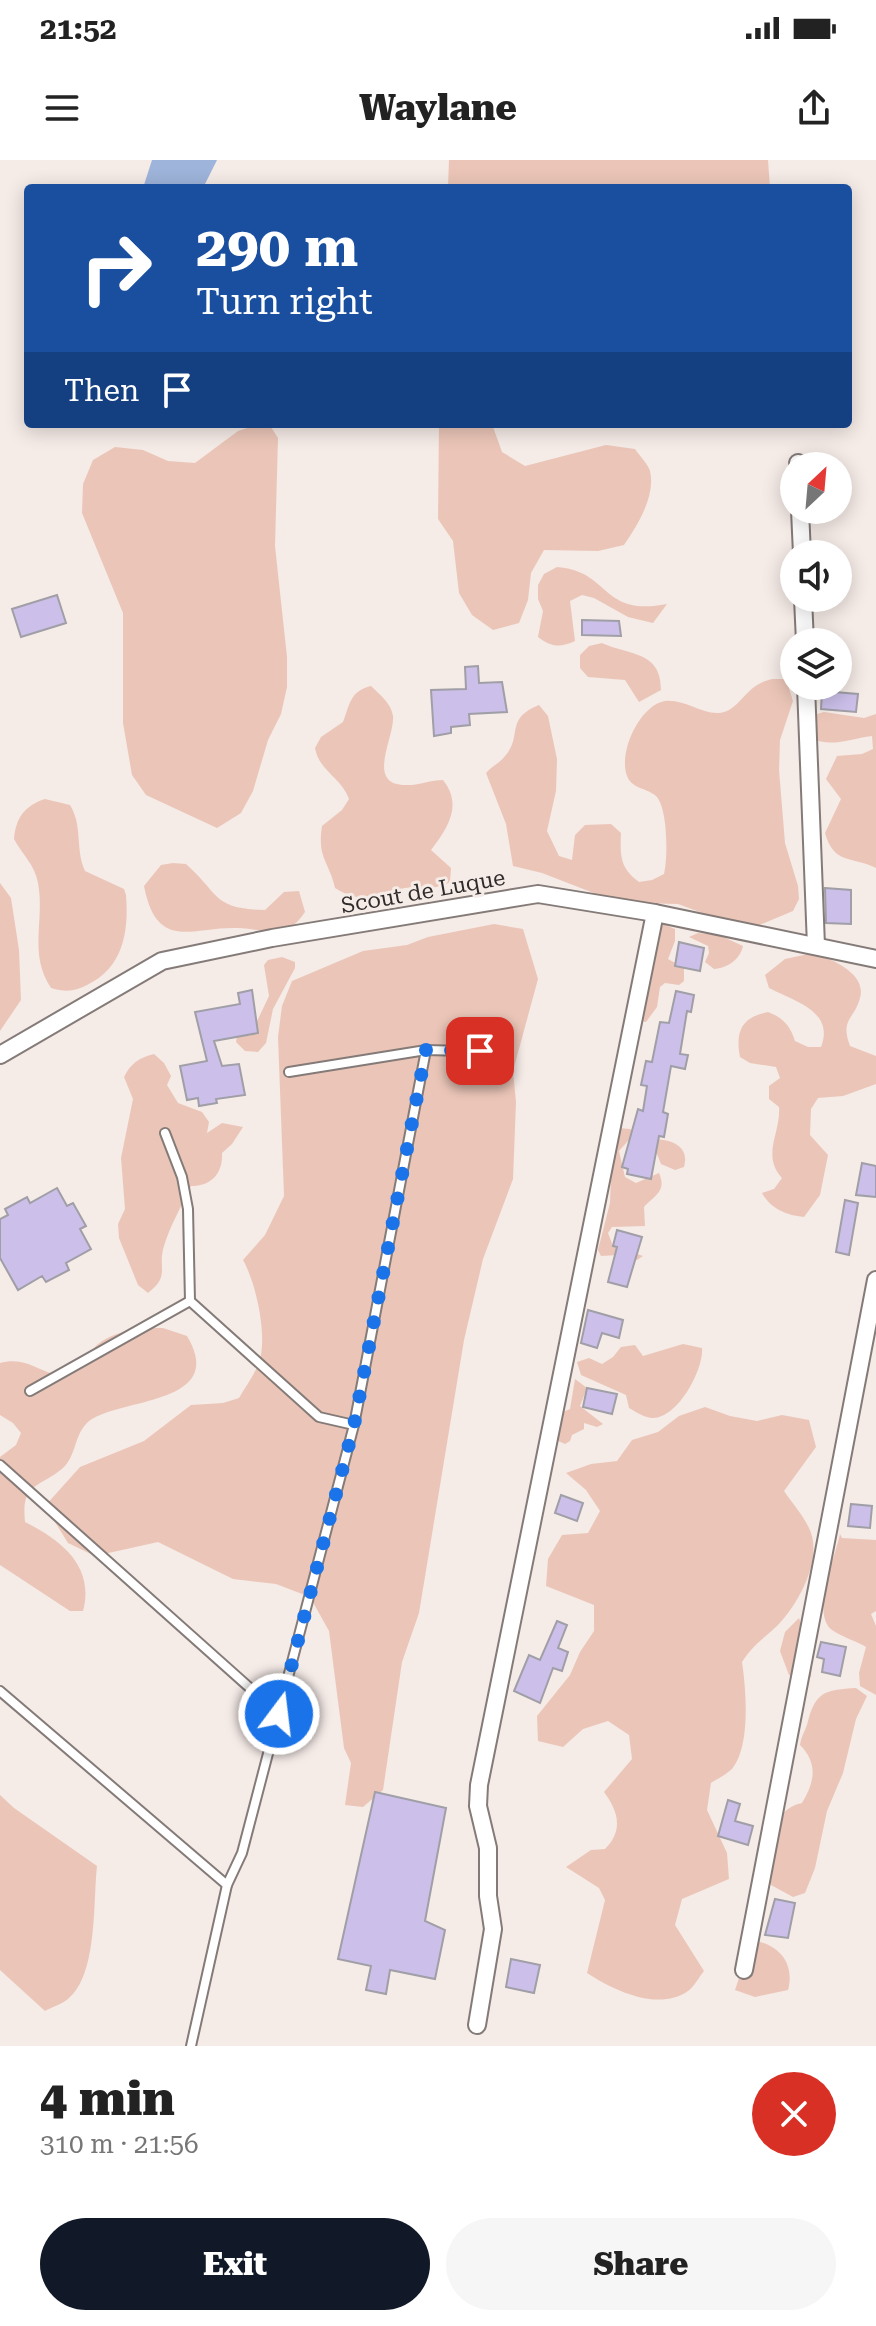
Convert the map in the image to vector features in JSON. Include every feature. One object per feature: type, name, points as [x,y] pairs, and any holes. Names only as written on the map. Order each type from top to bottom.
[{"type":"street","points":[[807,700],[816,946]]},
{"type":"street","name":"Scout de Luque","points":[[0,1055],[150,968],[176,958],[272,938],[538,894],[655,913],[876,959]]},
{"type":"street","points":[[477,2025],[493,1929],[488,1896],[488,1848],[478,1806],[479,1785],[655,913]]},
{"type":"street","points":[[744,1970],[876,1280]]},
{"type":"lane","points":[[191,2046],[227,1885],[242,1853],[354,1425],[426,1050]]},
{"type":"lane","points":[[289,1072],[426,1050],[507,1052]]},
{"type":"lane","points":[[165,1133],[182,1177],[188,1209],[190,1301],[319,1417],[354,1425]]},
{"type":"lane","points":[[30,1391],[190,1301]]},
{"type":"lane","points":[[0,1465],[279,1714]]},
{"type":"lane","points":[[0,1691],[227,1885]]},
{"type":"shaded area","points":[[449,160],[768,160],[770,184],[448,184]]},
{"type":"shaded area","points":[[272,428],[278,438],[275,546],[287,657],[287,687],[281,714],[268,740],[253,791],[241,813],[217,828],[146,795],[132,775],[123,723],[123,613],[82,513],[83,484],[93,460],[115,447],[143,450],[168,461],[195,463],[238,431]]},
{"type":"shaded area","points":[[439,428],[493,428],[502,452],[525,466],[606,445],[635,449],[650,471],[648,500],[624,545],[598,551],[544,550],[531,573],[528,600],[519,623],[493,630],[472,615],[459,593],[453,541],[438,519]]},
{"type":"shaded area","points":[[557,567],[588,576],[617,599],[629,604],[667,604],[653,623],[628,617],[594,598],[582,595],[570,601],[575,641],[551,645],[538,637],[543,611],[538,599],[538,585],[544,574]]},
{"type":"shaded area","points":[[602,643],[650,661],[660,677],[661,690],[639,702],[625,680],[588,677],[580,668],[580,655],[589,646]]},
{"type":"shaded area","points":[[780,679],[780,700],[793,701],[780,740],[779,770],[785,843],[798,886],[799,899],[793,911],[757,926],[716,918],[678,904],[638,903],[604,897],[542,873],[513,866],[506,824],[486,773],[510,749],[518,722],[528,710],[539,705],[548,716],[557,759],[556,791],[547,831],[559,856],[572,860],[575,835],[585,825],[611,824],[621,833],[621,855],[625,866],[639,882],[664,874],[666,845],[660,802],[652,793],[632,783],[627,776],[626,755],[633,731],[656,704],[679,702],[719,713],[733,708],[763,682]]},
{"type":"shaded area","points":[[371,686],[388,703],[393,716],[384,768],[387,777],[393,783],[405,785],[443,780],[449,789],[451,816],[431,850],[451,868],[450,882],[444,885],[355,897],[335,888],[324,859],[322,826],[342,810],[349,799],[321,763],[315,748],[321,737],[343,722],[355,695]]},
{"type":"shaded area","points":[[824,712],[864,718],[876,714],[876,868],[839,855],[825,833],[841,799],[826,779],[837,756],[862,754],[873,749],[872,736],[833,743],[810,738],[810,716]]},
{"type":"shaded area","points":[[45,799],[70,805],[85,871],[124,889],[126,895],[124,935],[116,959],[99,978],[74,990],[51,988],[44,975],[39,950],[38,883],[31,865],[14,839],[22,814]]},
{"type":"shaded area","points":[[186,864],[218,898],[235,907],[265,910],[284,892],[299,891],[305,912],[290,928],[275,932],[238,928],[179,931],[168,928],[158,921],[150,907],[144,886],[161,865]]},
{"type":"shaded area","points":[[0,883],[11,898],[19,950],[21,1000],[0,1031]]},
{"type":"shaded area","points":[[494,924],[523,929],[538,979],[513,1071],[516,1102],[513,1179],[483,1259],[464,1340],[419,1613],[402,1662],[383,1790],[363,1807],[345,1805],[351,1763],[344,1748],[329,1631],[310,1597],[276,1584],[233,1579],[158,1542],[95,1556],[68,1543],[45,1506],[80,1467],[144,1441],[191,1405],[223,1403],[239,1398],[256,1369],[262,1349],[261,1323],[256,1295],[243,1260],[265,1235],[284,1196],[278,1037],[282,1006],[292,981],[363,951],[407,945],[428,937]]},
{"type":"shaded area","points":[[663,924],[675,929],[675,941],[668,959],[684,968],[684,981],[679,985],[665,983],[660,987],[657,1007],[646,1022],[639,1021],[657,927]]},
{"type":"shaded area","points":[[698,933],[719,935],[743,946],[732,962],[714,969],[705,962],[708,946],[689,937]]},
{"type":"shaded area","points":[[813,953],[846,968],[858,981],[860,998],[847,1025],[847,1037],[850,1046],[876,1056],[876,1084],[843,1096],[818,1098],[811,1109],[810,1135],[828,1155],[820,1195],[804,1217],[780,1210],[762,1193],[774,1189],[782,1178],[772,1152],[779,1107],[769,1099],[769,1086],[780,1078],[776,1067],[750,1063],[740,1057],[739,1040],[746,1022],[768,1012],[785,1023],[795,1041],[808,1047],[821,1047],[824,1035],[817,1016],[800,1003],[769,988],[765,975],[785,959]]},
{"type":"shaded area","points":[[282,957],[295,962],[295,968],[273,1009],[266,1043],[258,1052],[245,1051],[236,1042],[237,1036],[244,1033],[250,1036],[269,996],[264,965],[268,960]]},
{"type":"shaded area","points":[[154,1054],[164,1063],[171,1076],[167,1085],[178,1103],[202,1112],[209,1122],[207,1133],[222,1123],[243,1127],[222,1153],[221,1167],[215,1177],[205,1184],[191,1186],[164,1246],[159,1281],[148,1293],[138,1285],[119,1238],[118,1224],[125,1209],[121,1158],[133,1099],[124,1077],[136,1062]]},
{"type":"shaded area","points":[[618,1128],[630,1129],[635,1133],[619,1151],[625,1177],[636,1183],[659,1173],[662,1184],[659,1192],[644,1207],[645,1226],[612,1227],[608,1233],[613,1246],[643,1256],[637,1260],[618,1255],[601,1256],[598,1250],[610,1203],[612,1148]]},
{"type":"shaded area","points":[[651,1139],[665,1140],[681,1148],[684,1167],[675,1170],[661,1164]]},
{"type":"shaded area","points":[[137,1328],[163,1328],[187,1336],[196,1359],[193,1376],[181,1388],[162,1397],[99,1415],[86,1424],[67,1463],[33,1488],[26,1500],[25,1522],[62,1546],[79,1568],[84,1581],[83,1611],[70,1611],[0,1565],[0,1457],[16,1445],[21,1433],[0,1415],[0,1363],[20,1362],[58,1375],[66,1374],[80,1366],[101,1342]]},
{"type":"shaded area","points":[[683,1344],[702,1348],[699,1368],[680,1401],[662,1416],[653,1418],[629,1408],[626,1395],[581,1375],[577,1362],[589,1358],[602,1364],[621,1347],[635,1345],[643,1356]]},
{"type":"shaded area","points":[[575,1379],[587,1388],[580,1406],[603,1424],[597,1427],[584,1423],[584,1429],[572,1435],[565,1444],[547,1436],[558,1414],[570,1409]]},
{"type":"shaded area","points":[[705,1407],[757,1421],[782,1415],[809,1420],[816,1447],[784,1491],[809,1528],[813,1553],[811,1567],[793,1606],[742,1662],[746,1702],[742,1746],[732,1769],[711,1783],[707,1810],[727,1853],[729,1879],[682,1899],[675,1925],[704,1971],[688,1991],[676,1997],[650,1999],[622,1992],[587,1973],[605,1900],[599,1888],[566,1867],[591,1850],[605,1849],[611,1842],[617,1820],[604,1792],[632,1759],[629,1735],[608,1721],[583,1729],[563,1747],[538,1741],[537,1716],[570,1675],[594,1631],[594,1605],[546,1586],[548,1559],[562,1535],[588,1533],[600,1511],[586,1490],[566,1473],[591,1464],[617,1461],[632,1440],[658,1432],[679,1416]]},
{"type":"shaded area","points":[[840,1534],[842,1538],[876,1540],[876,1611],[871,1614],[876,1626],[876,1695],[860,1686],[859,1673],[866,1647],[832,1630],[826,1622],[826,1585]]},
{"type":"shaded area","points":[[799,1618],[812,1656],[811,1677],[789,1675],[780,1651],[785,1632]]},
{"type":"shaded area","points":[[856,1688],[867,1696],[856,1719],[843,1773],[827,1811],[815,1868],[805,1893],[793,1897],[771,1885],[765,1874],[778,1821],[792,1807],[802,1803],[810,1788],[812,1766],[800,1745],[801,1739],[819,1698],[830,1691]]},
{"type":"shaded area","points":[[0,1795],[97,1866],[92,1937],[85,1973],[68,1999],[45,2011],[0,1970]]},
{"type":"shaded area","points":[[756,1941],[772,1947],[784,1958],[789,1972],[788,1990],[755,1997],[735,1990],[739,1978],[752,1973],[753,1967],[738,1947]]},
{"type":"water","points":[[152,160],[217,160],[205,184],[144,184]]},
{"type":"building","points":[[57,595],[66,623],[21,637],[12,609]]},
{"type":"building","points":[[582,620],[619,621],[621,636],[582,635]]},
{"type":"building","points":[[478,666],[479,683],[502,682],[507,712],[469,714],[470,725],[451,727],[451,733],[434,736],[431,690],[466,689],[465,667]]},
{"type":"building","points":[[852,694],[858,694],[856,712],[821,709],[822,700],[852,700]]},
{"type":"building","points":[[825,888],[851,890],[851,924],[826,923]]},
{"type":"building","points":[[679,942],[704,948],[700,971],[675,966]]},
{"type":"building","points":[[252,990],[258,1033],[214,1041],[222,1066],[239,1064],[245,1095],[216,1099],[217,1103],[199,1106],[198,1098],[187,1100],[180,1066],[207,1061],[195,1012],[240,1004],[238,993]]},
{"type":"building","points":[[676,991],[694,995],[691,1012],[687,1011],[680,1054],[688,1055],[685,1069],[671,1066],[663,1112],[668,1114],[664,1137],[659,1136],[651,1179],[627,1174],[628,1169],[622,1167],[638,1109],[643,1111],[647,1086],[641,1085],[646,1061],[652,1062],[660,1022],[669,1023]]},
{"type":"building","points":[[862,1163],[876,1166],[876,1197],[856,1195]]},
{"type":"building","points":[[57,1188],[67,1206],[73,1203],[86,1226],[80,1229],[91,1249],[66,1263],[69,1270],[46,1282],[42,1276],[18,1290],[0,1258],[0,1219],[8,1215],[5,1209],[27,1197],[30,1203]]},
{"type":"building","points":[[845,1200],[858,1203],[849,1255],[836,1252]]},
{"type":"building","points":[[617,1230],[642,1237],[627,1287],[608,1282],[617,1247],[613,1246]]},
{"type":"building","points":[[588,1310],[623,1320],[619,1338],[602,1333],[597,1348],[581,1343]]},
{"type":"building","points":[[587,1388],[617,1394],[612,1414],[583,1407]]},
{"type":"building","points":[[561,1495],[583,1503],[577,1521],[555,1513]]},
{"type":"building","points":[[851,1504],[872,1506],[870,1528],[848,1526]]},
{"type":"building","points":[[557,1621],[567,1625],[558,1648],[568,1652],[562,1671],[553,1668],[540,1703],[514,1691],[529,1655],[540,1660]]},
{"type":"building","points":[[821,1642],[846,1647],[840,1676],[822,1672],[824,1659],[817,1657]]},
{"type":"building","points":[[375,1792],[446,1808],[425,1921],[445,1930],[435,1979],[390,1970],[386,1994],[366,1990],[371,1966],[338,1959]]},
{"type":"building","points":[[728,1800],[740,1804],[735,1821],[753,1826],[748,1845],[718,1836]]},
{"type":"building","points":[[775,1899],[795,1903],[788,1938],[765,1935]]},
{"type":"building","points":[[511,1959],[540,1965],[534,1993],[506,1987]]},
{"type":"route","points":[[279,1714],[354,1425],[426,1050],[480,1051]]}]
